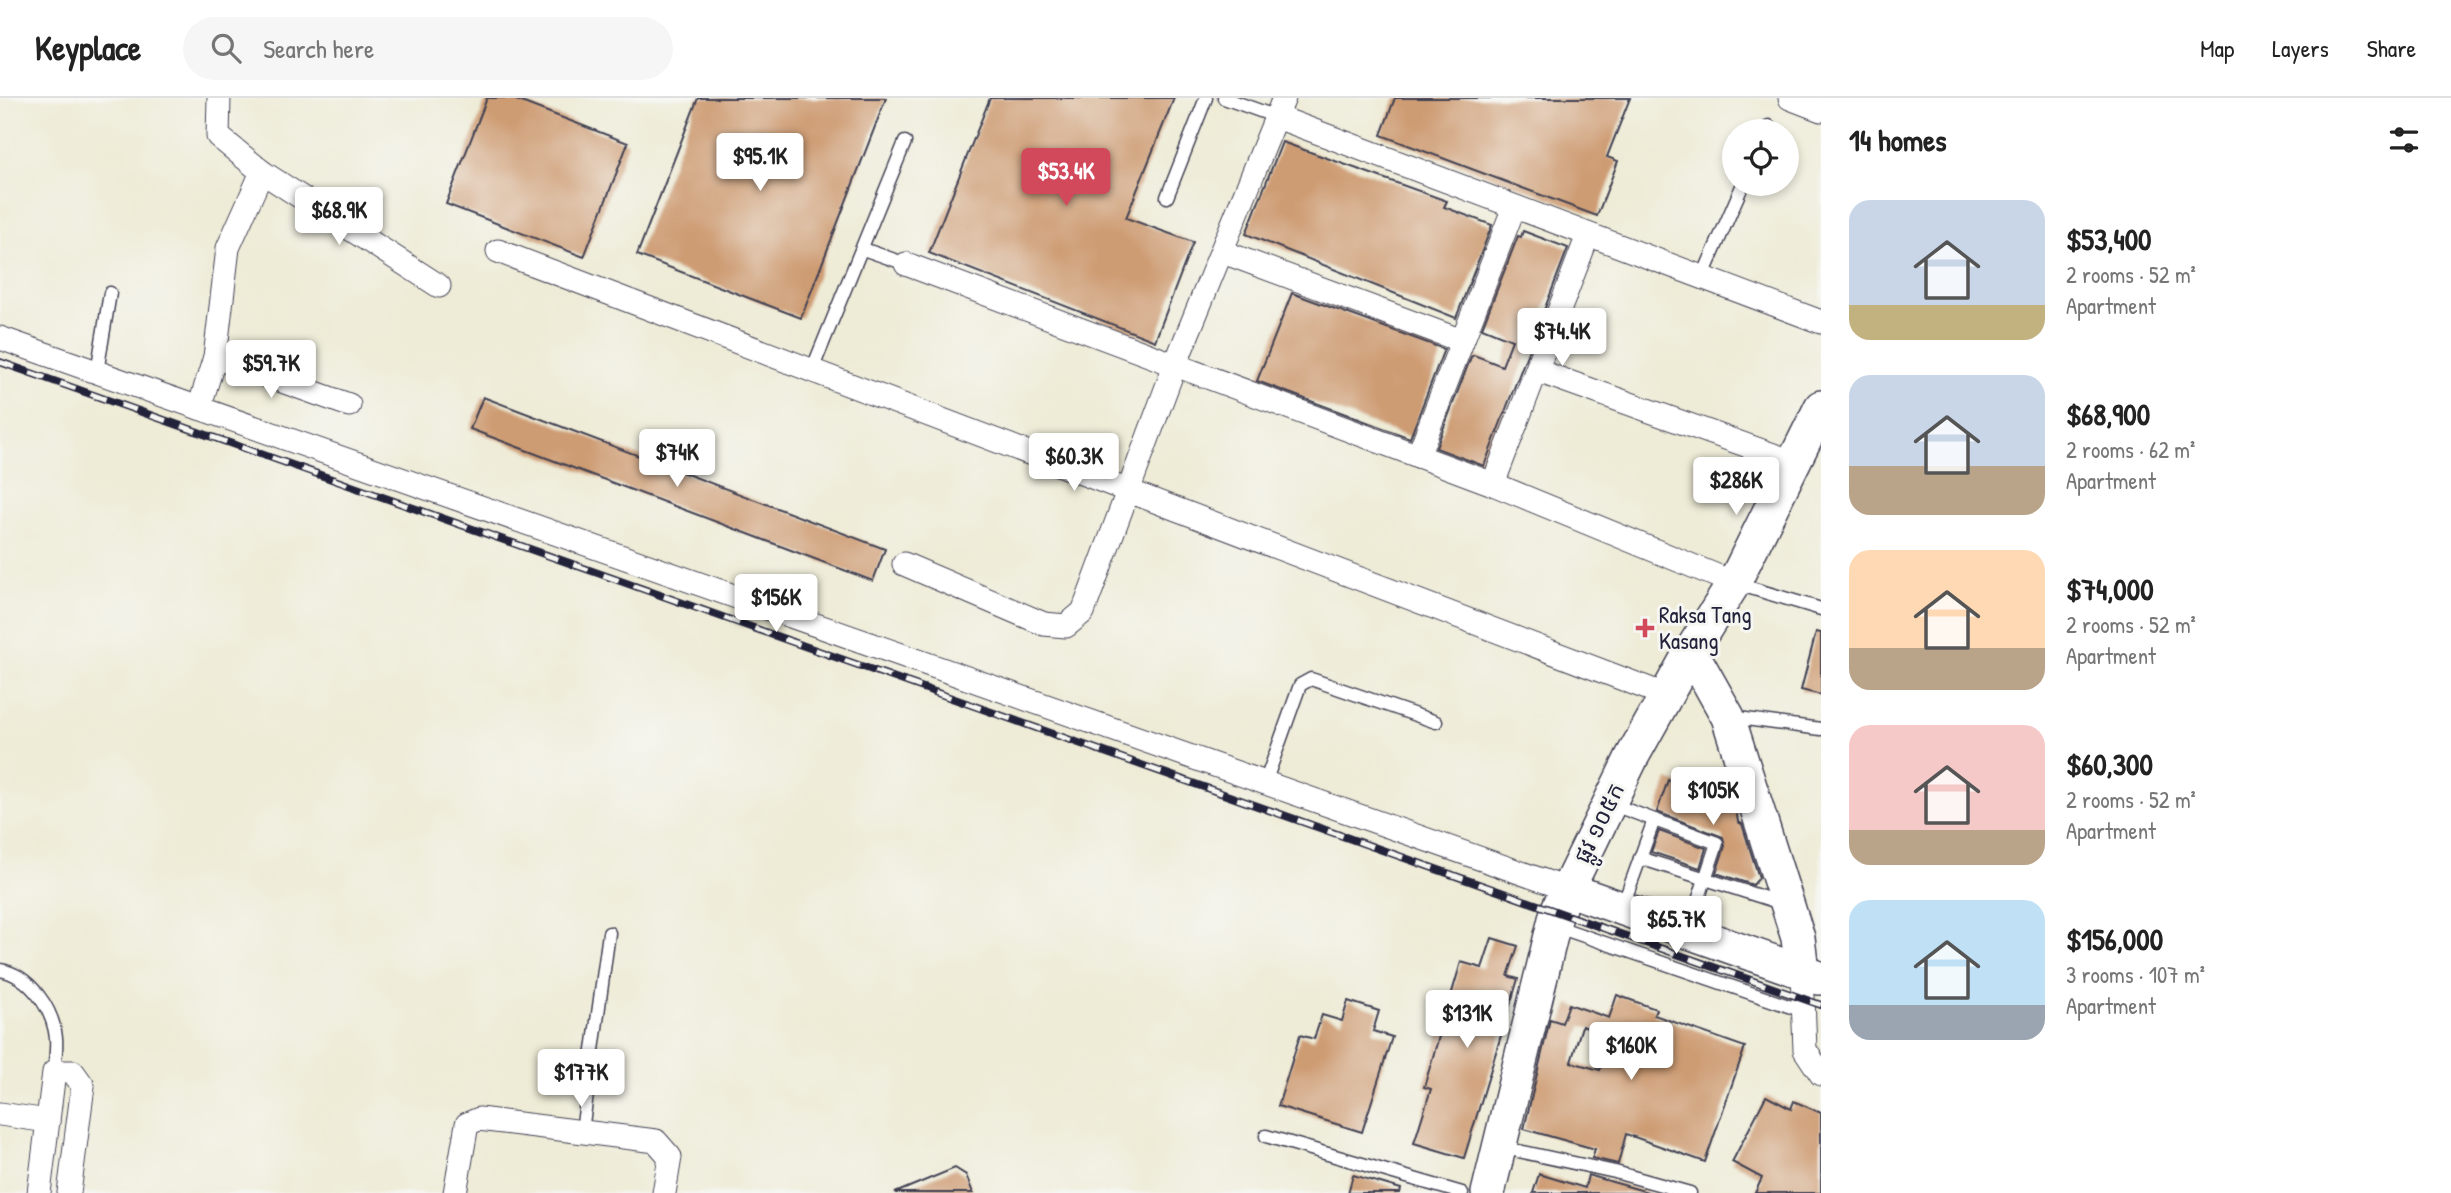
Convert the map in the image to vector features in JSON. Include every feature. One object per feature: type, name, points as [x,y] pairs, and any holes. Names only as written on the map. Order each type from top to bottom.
[{"type":"main road","name":"ផ្លូវ ១០៥ក","points":[[1488,1193],[1551,925],[1609,803],[1665,695],[1734,583],[1821,407]]},
{"type":"main road","points":[[1691,651],[1728,717],[1812,975]]},
{"type":"main road","points":[[1567,889],[1812,975]]},
{"type":"street","points":[[219,98],[218,136],[262,172],[439,286]]},
{"type":"street","points":[[1790,98],[1821,110]]},
{"type":"street","points":[[904,564],[1044,624],[1066,626],[1083,612],[1175,365],[1280,108],[1514,207],[1821,322]]},
{"type":"street","points":[[199,408],[215,357],[228,248],[262,172]]},
{"type":"street","points":[[1418,456],[1514,207]]},
{"type":"street","points":[[1493,484],[1588,235]]},
{"type":"street","points":[[498,251],[1665,695]]},
{"type":"street","points":[[1223,252],[1462,341]]},
{"type":"street","points":[[906,264],[1493,484],[1734,583]]},
{"type":"street","points":[[0,338],[1567,889]]},
{"type":"street","points":[[215,357],[349,405]]},
{"type":"street","points":[[1538,371],[1793,463]]},
{"type":"street","points":[[1812,975],[1805,1050],[1821,1074]]},
{"type":"street","points":[[38,1193],[54,1072],[73,1072],[83,1086],[69,1193]]},
{"type":"street","points":[[0,1114],[48,1121]]},
{"type":"street","points":[[455,1193],[467,1124],[472,1120],[656,1141],[665,1147],[670,1157],[663,1193]]},
{"type":"lane","points":[[1167,197],[1206,98]]},
{"type":"lane","points":[[1224,98],[1280,108]]},
{"type":"lane","points":[[812,370],[905,142]]},
{"type":"lane","points":[[1702,278],[1738,196]]},
{"type":"lane","points":[[863,249],[906,264]]},
{"type":"lane","points":[[97,372],[110,293]]},
{"type":"lane","points":[[1734,583],[1821,609]]},
{"type":"lane","points":[[1265,783],[1300,685],[1311,679],[1436,722]]},
{"type":"lane","points":[[1728,717],[1821,729]]},
{"type":"lane","points":[[1609,803],[1717,843],[1688,932]]},
{"type":"lane","points":[[1622,908],[1654,820]]},
{"type":"lane","points":[[1640,858],[1788,905]]},
{"type":"lane","points":[[1551,925],[1809,1022]]},
{"type":"lane","points":[[582,1131],[609,933]]},
{"type":"lane","points":[[0,970],[12,972],[29,985],[48,1010],[56,1038],[54,1072]]},
{"type":"lane","points":[[1266,1136],[1462,1193]]},
{"type":"lane","points":[[1499,1147],[1615,1172],[1690,1193]]},
{"type":"building","points":[[487,98],[511,98],[628,143],[584,257],[446,204]]},
{"type":"building","points":[[698,98],[886,98],[801,318],[637,255]]},
{"type":"building","points":[[990,98],[1174,98],[1126,218],[1193,242],[1155,341],[929,253]]},
{"type":"building","points":[[1395,98],[1630,98],[1607,157],[1618,161],[1597,216],[1381,135]]},
{"type":"building","points":[[1282,142],[1447,201],[1444,207],[1492,225],[1456,318],[1246,234]]},
{"type":"building","points":[[1523,231],[1568,248],[1484,466],[1436,448],[1471,357],[1474,355],[1502,366],[1512,340],[1482,328],[1518,236],[1521,237]]},
{"type":"building","points":[[1292,293],[1444,349],[1410,438],[1257,381]]},
{"type":"building","points":[[483,397],[885,549],[873,581],[470,429]]},
{"type":"building","points":[[1816,632],[1821,633],[1821,695],[1801,690]]},
{"type":"building","points":[[1668,780],[1735,803],[1738,822],[1742,824],[1759,878],[1753,885],[1716,873],[1725,846],[1723,837],[1657,812]]},
{"type":"building","points":[[1659,831],[1706,848],[1700,868],[1651,852]]},
{"type":"building","points":[[1492,938],[1518,946],[1508,976],[1518,979],[1464,1158],[1414,1143],[1431,1089],[1424,1087],[1461,962],[1482,968]]},
{"type":"building","points":[[1617,995],[1656,1009],[1654,1015],[1745,1047],[1705,1162],[1626,1134],[1618,1164],[1592,1158],[1595,1149],[1524,1129],[1550,1019],[1562,1023],[1569,1004],[1609,1018]],"holes":[[[1582,1026],[1612,1036],[1600,1070],[1571,1062]]]},
{"type":"building","points":[[1348,1001],[1379,1011],[1373,1031],[1392,1037],[1362,1132],[1278,1106],[1300,1035],[1314,1039],[1322,1015],[1342,1021]]},
{"type":"building","points":[[1766,1096],[1791,1109],[1794,1101],[1821,1113],[1821,1193],[1755,1193],[1762,1178],[1732,1162]]},
{"type":"building","points":[[955,1168],[966,1175],[973,1193],[895,1193]]},
{"type":"building","points":[[1539,1174],[1585,1188],[1588,1175],[1651,1193],[1533,1193]]},
{"type":"building","points":[[1353,1175],[1401,1189],[1400,1193],[1348,1193]]},
{"type":"railway","points":[[0,362],[1821,1005]]},
{"type":"place","name":"Raksa Tang Kasang","points":[[1645,628]]}]
